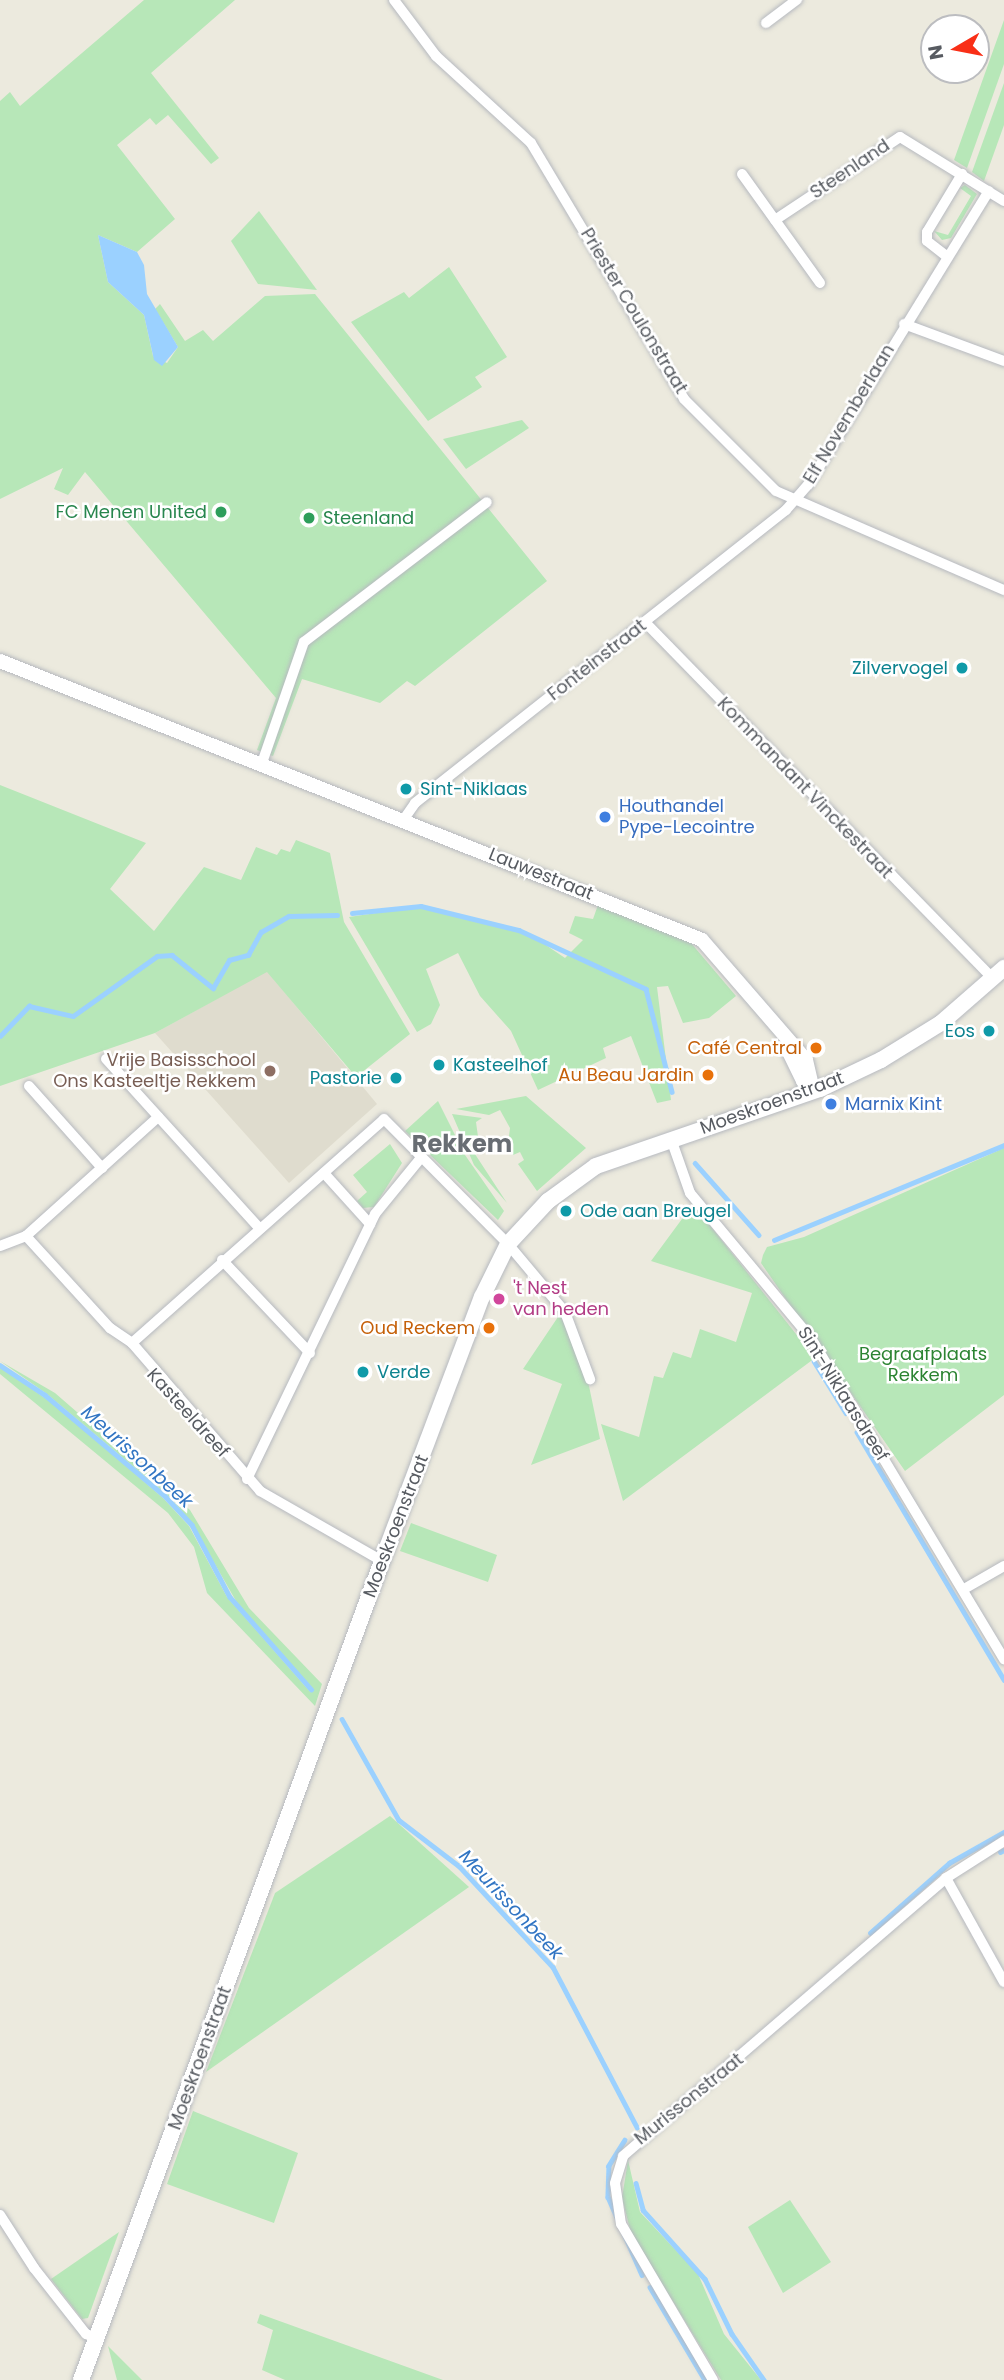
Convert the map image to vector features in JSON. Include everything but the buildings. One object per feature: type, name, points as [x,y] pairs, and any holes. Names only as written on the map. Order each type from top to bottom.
[{"type":"main road","name":"Moeskroenstraat","points":[[81,2380],[382,1560],[506,1241],[572,1181],[607,1160],[816,1087],[911,1043],[999,974]]},
{"type":"main road","name":"Moeskroenstraat","points":[[92,2380],[97,2338]]},
{"type":"street","name":"Priester Coulonstraat","points":[[394,0],[436,56],[531,144],[684,398],[792,502],[1004,590]]},
{"type":"street","points":[[766,23],[797,0]]},
{"type":"street","name":"Steenland","points":[[775,220],[900,137],[1004,201]]},
{"type":"street","points":[[742,174],[820,283]]},
{"type":"street","points":[[962,174],[927,232],[927,241],[945,255],[989,191]]},
{"type":"street","name":"Elf Novemberlaan","points":[[792,502],[945,255]]},
{"type":"street","name":"Elf Novemberlaan","points":[[904,324],[1004,360]]},
{"type":"street","points":[[262,763],[304,642],[488,502]]},
{"type":"street","name":"Fonteinstraat","points":[[404,819],[415,803],[792,502]]},
{"type":"street","name":"Kommandant Vinckestraat","points":[[645,622],[929,917],[999,974]]},
{"type":"street","name":"Lauwestraat","points":[[0,661],[404,819],[702,940],[783,1038],[803,1081],[816,1087]]},
{"type":"street","points":[[106,1059],[259,1228]]},
{"type":"street","points":[[29,1086],[102,1168]]},
{"type":"street","points":[[0,1246],[26,1236],[158,1117]]},
{"type":"street","points":[[26,1236],[110,1328],[132,1343],[222,1260],[384,1119],[420,1159],[506,1241],[565,1312],[590,1379]]},
{"type":"street","name":"Sint-Niklaasdreef","points":[[671,1139],[690,1193],[811,1338],[1004,1659]]},
{"type":"street","points":[[247,1479],[370,1224],[420,1159]]},
{"type":"street","points":[[324,1173],[370,1224]]},
{"type":"street","points":[[222,1260],[310,1353]]},
{"type":"street","name":"Kasteeldreef","points":[[132,1343],[247,1479],[273,1501],[382,1560]]},
{"type":"street","points":[[964,1589],[1004,1566]]},
{"type":"street","name":"Murissonstraat","points":[[713,2380],[621,2224],[615,2183],[623,2156],[946,1878],[1004,1842]]},
{"type":"street","points":[[946,1878],[1004,1982]]},
{"type":"street","points":[[0,2215],[63,2306],[86,2334],[97,2338]]},
{"type":"shaded area","name":"Vrije Basisschool Ons Kasteeltje Rekkem","points":[[267,971],[377,1104],[289,1183],[155,1033]]},
{"type":"green space","points":[[144,0],[235,0],[151,73],[219,158],[211,164],[168,115],[156,125],[150,118],[117,145],[175,219],[137,252],[98,235],[108,282],[144,315],[153,356],[167,363],[178,347],[155,309],[160,304],[185,341],[203,330],[213,341],[265,296],[315,294],[547,581],[415,686],[407,681],[380,703],[302,679],[273,756],[257,750],[276,698],[85,472],[68,495],[54,489],[63,468],[0,499],[0,101],[10,92],[20,106]]},
{"type":"green space","points":[[1004,20],[1004,64],[967,168],[954,160],[981,84],[990,84],[990,59]]},
{"type":"green space","points":[[1004,83],[1004,125],[984,181],[972,172]]},
{"type":"green space","points":[[965,185],[977,194],[951,238],[942,240],[934,231],[948,235],[971,196],[960,188]]},
{"type":"green space","points":[[259,211],[317,290],[258,284],[231,241]]},
{"type":"green space","points":[[449,267],[507,357],[475,377],[482,387],[428,421],[351,322],[404,292],[409,298]]},
{"type":"green space","points":[[522,420],[529,428],[466,469],[443,439]]},
{"type":"green space","points":[[0,785],[146,843],[110,889],[154,931],[204,867],[241,880],[256,847],[277,855],[281,849],[290,852],[296,840],[330,853],[344,922],[410,1034],[356,1077],[267,972],[155,1033],[0,1086]]},
{"type":"green space","points":[[598,905],[691,943],[736,996],[709,1018],[683,1023],[668,986],[657,987],[671,1100],[657,1103],[631,1036],[603,1048],[606,1058],[538,1090],[511,1031],[480,996],[458,953],[426,969],[440,1005],[431,1024],[417,1032],[349,917],[417,907],[531,935],[565,958],[583,940],[569,933],[575,916],[593,919]]},
{"type":"green space","points":[[526,1096],[586,1148],[537,1191],[518,1164],[524,1160],[520,1152],[513,1155],[508,1144],[510,1128],[500,1110],[489,1115],[456,1109]]},
{"type":"green space","points":[[438,1101],[465,1155],[504,1211],[498,1220],[405,1131]]},
{"type":"green space","points":[[452,1114],[482,1118],[476,1122],[479,1144],[471,1148],[507,1203],[474,1165]]},
{"type":"green space","points":[[390,1144],[402,1163],[374,1207],[363,1208],[357,1201],[367,1192],[353,1175]]},
{"type":"green space","name":"Begraafplaats Rekkem","points":[[1004,1148],[1004,1395],[905,1471],[761,1263],[763,1255],[767,1247],[804,1237]]},
{"type":"green space","points":[[693,1204],[815,1358],[623,1501],[601,1424],[639,1437],[654,1376],[663,1378],[673,1352],[691,1358],[700,1329],[736,1342],[752,1293],[651,1261]]},
{"type":"green space","points":[[560,1314],[589,1386],[600,1439],[531,1465],[562,1384],[523,1369]]},
{"type":"green space","points":[[0,1361],[55,1393],[190,1510],[249,1608],[322,1684],[315,1706],[207,1593],[194,1547],[168,1513],[0,1374],[0,1367],[55,1405],[163,1498],[189,1526],[227,1597],[312,1694],[236,1601],[192,1524],[172,1499],[47,1394]]},
{"type":"green space","points":[[411,1523],[497,1555],[488,1582],[400,1551]]},
{"type":"green space","points":[[390,1816],[469,1887],[206,2072],[275,1893]]},
{"type":"green space","points":[[193,2111],[298,2153],[274,2223],[167,2184]]},
{"type":"green space","points":[[628,2160],[640,2212],[698,2274],[724,2334],[761,2380],[721,2380],[631,2233],[622,2198]]},
{"type":"green space","points":[[790,2200],[831,2262],[783,2293],[748,2227]]},
{"type":"green space","points":[[119,2232],[88,2318],[82,2319],[51,2279]]},
{"type":"green space","points":[[260,2314],[443,2380],[285,2380],[262,2370],[273,2330],[257,2323]]},
{"type":"green space","points":[[108,2346],[142,2380],[117,2380]]},
{"type":"water","points":[[98,235],[137,252],[144,265],[147,294],[178,347],[162,366],[154,360],[144,315],[108,282]]},
{"type":"waterway","points":[[352,913],[421,906],[519,930],[646,989],[672,1092]]},
{"type":"waterway","points":[[0,1036],[29,1006],[73,1016],[157,956],[172,955],[213,988],[229,960],[248,955],[261,932],[289,916],[337,915]]},
{"type":"waterway","points":[[774,1240],[1004,1145]]},
{"type":"waterway","points":[[695,1163],[759,1235]]},
{"type":"waterway","points":[[814,1361],[846,1413]]},
{"type":"waterway","name":"Meurissonbeek","points":[[0,1365],[45,1395],[166,1497],[192,1525],[230,1597],[311,1689]]},
{"type":"waterway","points":[[857,1432],[1004,1680]]},
{"type":"waterway","name":"Meurissonbeek","points":[[342,1719],[399,1820],[459,1866],[553,1967],[637,2127]]},
{"type":"waterway","points":[[870,1933],[949,1863],[1004,1832]]},
{"type":"waterway","points":[[1000,1852],[1004,1850]]},
{"type":"waterway","points":[[625,2140],[609,2166],[608,2197],[642,2275]]},
{"type":"waterway","points":[[636,2183],[643,2210],[705,2279],[732,2334],[764,2380]]},
{"type":"waterway","points":[[650,2287],[705,2380]]},
{"type":"place","name":"FC Menen United","points":[[221,512]]},
{"type":"place","name":"Steenland","points":[[309,518]]},
{"type":"place","name":"Zilvervogel","points":[[962,668]]},
{"type":"place","name":"Sint-Niklaas","points":[[406,789]]},
{"type":"place","name":"Houthandel Pype-Lecointre","points":[[605,817]]},
{"type":"place","name":"Eos","points":[[989,1031]]},
{"type":"place","name":"Café Central","points":[[816,1048]]},
{"type":"place","name":"Kasteelhof","points":[[439,1065]]},
{"type":"place","name":"Vrije Basisschool Ons Kasteeltje Rekkem","points":[[270,1071]]},
{"type":"place","name":"Au Beau Jardin","points":[[708,1075]]},
{"type":"place","name":"Pastorie","points":[[396,1078]]},
{"type":"place","name":"Marnix Kint","points":[[831,1104]]},
{"type":"place","name":"Ode aan Breugel","points":[[566,1211]]},
{"type":"place","name":"'t Nest van heden","points":[[499,1299]]},
{"type":"place","name":"Oud Reckem","points":[[489,1328]]},
{"type":"place","name":"Verde","points":[[363,1372]]},
{"type":"district","name":"Rekkem","points":[[462,1144]]}]
